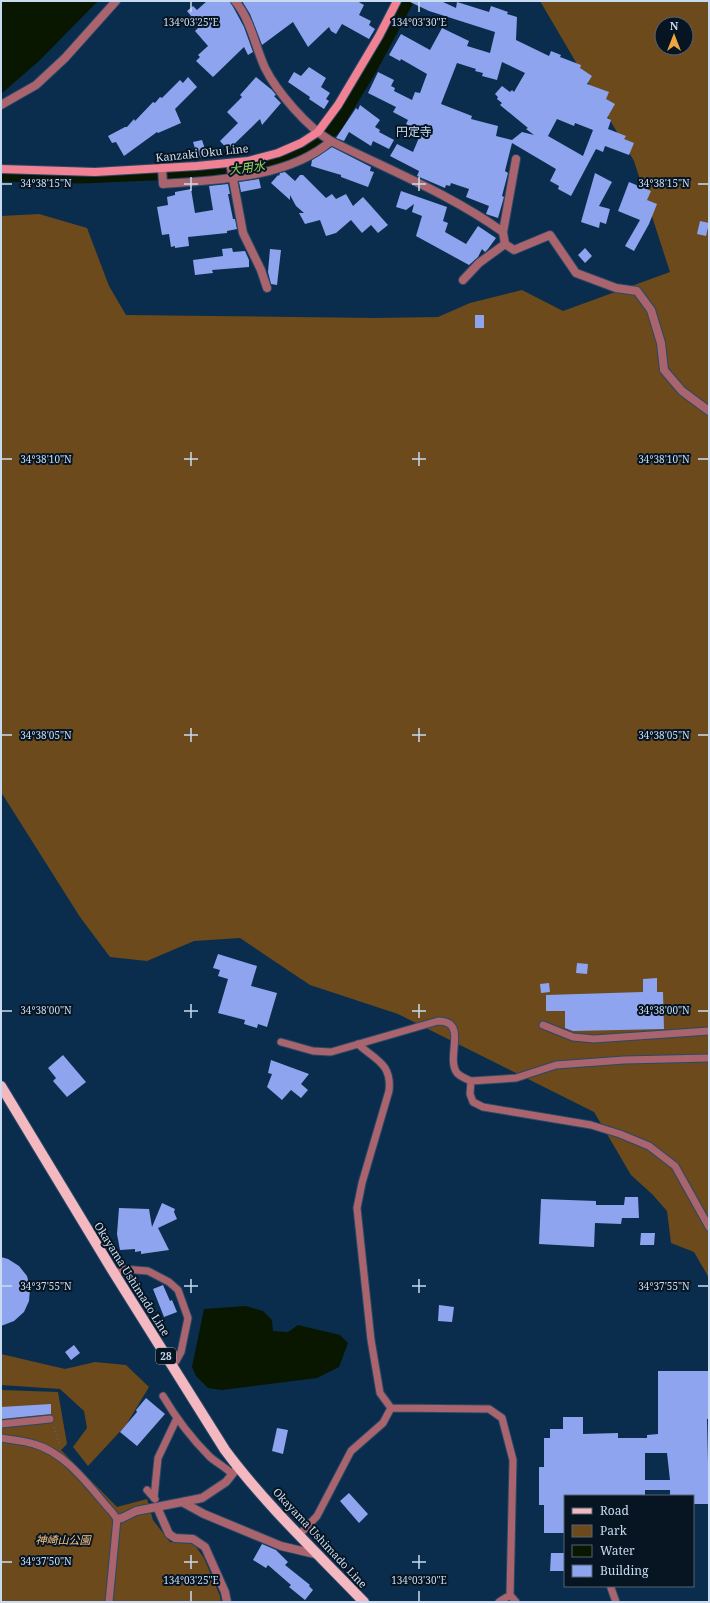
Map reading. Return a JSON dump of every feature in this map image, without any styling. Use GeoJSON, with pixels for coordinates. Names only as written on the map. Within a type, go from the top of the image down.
{"type":"FeatureCollection","features":[{"type":"Feature","properties":{"kind":"main road","name":"Kanzaki Oku Line"},"geometry":{"type":"LineString","coordinates":[[1,169],[162,173],[231,171],[248,160],[278,153],[301,143],[324,136],[338,105],[379,36],[397,1]]}},
{"type":"Feature","properties":{"kind":"main road","name":"Okayama Ushimado Line"},"geometry":{"type":"LineString","coordinates":[[1,1086],[114,1272],[225,1450],[235,1470],[364,1602]]}},
{"type":"Feature","properties":{"kind":"street"},"geometry":{"type":"LineString","coordinates":[[1,105],[36,85],[65,58],[116,1]]}},
{"type":"Feature","properties":{"kind":"street"},"geometry":{"type":"LineString","coordinates":[[235,1],[254,35],[266,68],[284,98],[324,136],[448,198],[503,232]]}},
{"type":"Feature","properties":{"kind":"street"},"geometry":{"type":"LineString","coordinates":[[162,173],[163,184],[231,171],[293,164],[318,152],[324,136]]}},
{"type":"Feature","properties":{"kind":"street"},"geometry":{"type":"LineString","coordinates":[[516,159],[503,232],[505,244],[514,250],[550,235],[576,273],[616,288],[637,290],[652,310],[661,342],[664,370],[682,391],[709,411]]}},
{"type":"Feature","properties":{"kind":"street"},"geometry":{"type":"LineString","coordinates":[[231,171],[243,233],[261,270],[267,288]]}},
{"type":"Feature","properties":{"kind":"street"},"geometry":{"type":"LineString","coordinates":[[464,280],[479,263],[505,244]]}},
{"type":"Feature","properties":{"kind":"street"},"geometry":{"type":"LineString","coordinates":[[117,1519],[136,1511],[202,1498],[226,1482],[235,1470]]}},
{"type":"Feature","properties":{"kind":"street"},"geometry":{"type":"LineString","coordinates":[[182,1502],[204,1514],[281,1546],[319,1555]]}},
{"type":"Feature","properties":{"kind":"street"},"geometry":{"type":"LineString","coordinates":[[157,1507],[169,1534],[175,1538],[193,1539],[205,1547],[225,1592],[227,1602]]}},
{"type":"Feature","properties":{"kind":"lane"},"geometry":{"type":"LineString","coordinates":[[281,1042],[313,1051],[331,1052],[438,1021],[446,1021],[452,1025],[455,1032],[454,1060],[457,1072],[464,1078],[471,1081],[516,1078],[556,1065],[624,1060],[709,1058]]}},
{"type":"Feature","properties":{"kind":"lane"},"geometry":{"type":"LineString","coordinates":[[543,1025],[573,1037],[594,1039],[709,1031]]}},
{"type":"Feature","properties":{"kind":"lane"},"geometry":{"type":"LineString","coordinates":[[358,1044],[381,1061],[388,1072],[390,1080],[389,1091],[362,1183],[357,1208],[372,1340],[380,1393],[391,1408]]}},
{"type":"Feature","properties":{"kind":"lane"},"geometry":{"type":"LineString","coordinates":[[471,1081],[470,1094],[473,1102],[483,1107],[591,1125],[620,1134],[649,1146],[675,1166],[709,1227]]}},
{"type":"Feature","properties":{"kind":"lane"},"geometry":{"type":"LineString","coordinates":[[114,1272],[124,1269],[148,1271],[169,1282],[178,1290],[188,1318],[180,1352],[176,1361],[172,1365]]}},
{"type":"Feature","properties":{"kind":"lane"},"geometry":{"type":"LineString","coordinates":[[163,1396],[177,1418],[211,1458],[224,1466],[235,1470]]}},
{"type":"Feature","properties":{"kind":"lane"},"geometry":{"type":"LineString","coordinates":[[299,1535],[317,1516],[352,1451],[383,1423],[391,1408]]}},
{"type":"Feature","properties":{"kind":"lane"},"geometry":{"type":"LineString","coordinates":[[391,1408],[489,1409],[502,1418],[513,1460],[510,1595],[516,1602]]}},
{"type":"Feature","properties":{"kind":"lane"},"geometry":{"type":"LineString","coordinates":[[154,1498],[158,1458],[177,1418]]}},
{"type":"Feature","properties":{"kind":"lane"},"geometry":{"type":"LineString","coordinates":[[1,1424],[50,1419]]}},
{"type":"Feature","properties":{"kind":"lane"},"geometry":{"type":"LineString","coordinates":[[1,1438],[36,1444],[58,1456],[72,1466],[117,1519],[109,1602]]}},
{"type":"Feature","properties":{"kind":"lane"},"geometry":{"type":"LineString","coordinates":[[147,1490],[154,1498],[157,1507]]}},
{"type":"Feature","properties":{"kind":"lane"},"geometry":{"type":"LineString","coordinates":[[611,1588],[616,1602]]}},
{"type":"Feature","properties":{"kind":"lane"},"geometry":{"type":"LineString","coordinates":[[500,1602],[510,1595]]}},
{"type":"Feature","properties":{"kind":"path"},"geometry":{"type":"LineString","coordinates":[[54,1428],[61,1444]]}},
{"type":"Feature","properties":{"kind":"green space"},"geometry":{"type":"Polygon","coordinates":[[[540,1],[709,1],[709,1278],[694,1252],[671,1243],[667,1211],[652,1194],[631,1175],[594,1112],[398,1014],[310,985],[240,938],[194,941],[147,961],[110,957],[80,917],[1,792],[1,216],[39,214],[87,228],[109,286],[126,315],[374,318],[438,317],[470,303],[522,290],[563,311],[670,272],[634,161],[540,1]]]}},
{"type":"Feature","properties":{"kind":"green space"},"geometry":{"type":"Polygon","coordinates":[[[1,1354],[65,1369],[95,1362],[126,1365],[149,1387],[126,1425],[88,1466],[73,1447],[87,1428],[84,1411],[60,1389],[1,1385],[1,1354]]]}},
{"type":"Feature","properties":{"kind":"green space","name":"神崎山公園"},"geometry":{"type":"Polygon","coordinates":[[[1,1390],[58,1392],[67,1444],[61,1450],[117,1507],[147,1499],[153,1520],[170,1542],[194,1544],[204,1558],[220,1596],[221,1602],[1,1602],[1,1390]]]}},
{"type":"Feature","properties":{"kind":"water"},"geometry":{"type":"Polygon","coordinates":[[[1,1],[98,1],[39,61],[1,94],[1,1]]]}},
{"type":"Feature","properties":{"kind":"water"},"geometry":{"type":"Polygon","coordinates":[[[246,1306],[263,1311],[272,1320],[273,1331],[288,1332],[298,1325],[340,1335],[348,1343],[339,1367],[317,1378],[222,1390],[208,1388],[196,1376],[192,1367],[204,1309],[246,1306]]]}},
{"type":"Feature","properties":{"kind":"building"},"geometry":{"type":"Polygon","coordinates":[[[207,1],[230,1],[244,27],[253,52],[248,55],[244,47],[213,77],[196,61],[200,57],[198,55],[208,46],[195,31],[198,28],[189,18],[191,16],[187,11],[193,6],[197,10],[207,1]]]}},
{"type":"Feature","properties":{"kind":"building"},"geometry":{"type":"Polygon","coordinates":[[[242,1],[357,1],[364,5],[359,15],[371,21],[369,25],[375,29],[369,39],[342,24],[336,34],[331,31],[329,27],[308,47],[293,22],[262,45],[250,14],[242,1]]]}},
{"type":"Feature","properties":{"kind":"building"},"geometry":{"type":"Polygon","coordinates":[[[408,1],[441,1],[456,8],[457,2],[489,12],[491,6],[517,17],[516,40],[549,56],[551,51],[561,55],[560,57],[581,65],[580,68],[592,76],[587,84],[609,92],[606,99],[615,104],[607,118],[611,120],[608,129],[626,136],[624,139],[634,143],[629,155],[605,146],[603,152],[596,149],[571,196],[558,189],[559,186],[550,181],[556,169],[512,143],[505,171],[508,173],[502,196],[504,197],[498,218],[486,214],[489,206],[466,197],[469,189],[451,183],[450,186],[446,185],[445,188],[417,176],[419,171],[390,156],[397,144],[413,152],[421,133],[406,124],[408,120],[393,112],[396,107],[368,93],[378,72],[394,80],[391,86],[395,88],[394,91],[412,100],[415,92],[420,93],[427,74],[401,59],[400,61],[389,55],[401,34],[430,50],[442,28],[469,41],[467,46],[490,53],[495,32],[429,11],[408,1]],[[502,62],[497,80],[482,76],[483,73],[475,71],[476,69],[457,63],[441,104],[472,116],[471,119],[498,126],[496,136],[512,140],[522,132],[534,135],[526,129],[528,128],[500,105],[502,103],[497,99],[498,97],[495,94],[502,86],[510,92],[512,90],[514,92],[525,73],[502,62]],[[557,119],[548,136],[583,156],[593,130],[575,123],[574,126],[557,119]]]}},
{"type":"Feature","properties":{"kind":"building"},"geometry":{"type":"Polygon","coordinates":[[[309,67],[326,78],[321,87],[330,93],[326,99],[329,101],[324,109],[309,99],[310,97],[288,82],[294,72],[301,76],[309,67]]]}},
{"type":"Feature","properties":{"kind":"building"},"geometry":{"type":"Polygon","coordinates":[[[188,77],[197,87],[175,109],[181,123],[158,133],[157,132],[124,156],[116,142],[112,143],[108,136],[127,127],[134,119],[135,121],[153,102],[155,103],[160,97],[162,98],[180,80],[183,83],[188,77]]]}},
{"type":"Feature","properties":{"kind":"building"},"geometry":{"type":"Polygon","coordinates":[[[256,77],[272,90],[276,95],[274,96],[281,103],[262,125],[260,119],[228,150],[220,141],[238,123],[227,112],[242,97],[240,95],[256,77]]]}},
{"type":"Feature","properties":{"kind":"building"},"geometry":{"type":"Polygon","coordinates":[[[360,105],[380,120],[375,127],[380,130],[379,132],[394,140],[389,149],[373,141],[371,146],[349,132],[344,141],[336,138],[356,108],[358,110],[360,105]]]}},
{"type":"Feature","properties":{"kind":"building"},"geometry":{"type":"Polygon","coordinates":[[[202,140],[207,155],[198,158],[193,142],[202,140]]]}},
{"type":"Feature","properties":{"kind":"building"},"geometry":{"type":"Polygon","coordinates":[[[332,147],[371,167],[370,171],[374,172],[368,187],[341,177],[341,175],[311,166],[312,160],[332,147]]]}},
{"type":"Feature","properties":{"kind":"building"},"geometry":{"type":"Polygon","coordinates":[[[285,172],[295,181],[300,175],[303,175],[326,198],[332,194],[336,199],[346,194],[353,206],[363,197],[388,225],[378,233],[371,225],[362,233],[351,220],[336,233],[326,236],[320,220],[305,224],[299,213],[304,213],[296,206],[290,195],[290,200],[271,183],[278,175],[279,176],[280,173],[285,172]]]}},
{"type":"Feature","properties":{"kind":"building"},"geometry":{"type":"Polygon","coordinates":[[[595,173],[612,182],[599,206],[610,209],[606,224],[600,222],[599,228],[581,222],[595,173]]]}},
{"type":"Feature","properties":{"kind":"building"},"geometry":{"type":"Polygon","coordinates":[[[259,179],[261,188],[241,192],[239,182],[259,179]]]}},
{"type":"Feature","properties":{"kind":"building"},"geometry":{"type":"Polygon","coordinates":[[[629,182],[651,191],[647,200],[657,204],[649,224],[634,251],[625,246],[640,220],[618,211],[629,182]]]}},
{"type":"Feature","properties":{"kind":"building"},"geometry":{"type":"Polygon","coordinates":[[[228,184],[230,194],[228,194],[233,219],[235,219],[237,229],[227,231],[227,233],[188,237],[189,246],[175,248],[175,246],[171,247],[169,234],[162,235],[157,207],[168,205],[167,197],[175,195],[175,192],[191,189],[195,213],[213,210],[209,186],[228,184]]]}},
{"type":"Feature","properties":{"kind":"building"},"geometry":{"type":"Polygon","coordinates":[[[401,191],[447,207],[443,221],[448,223],[445,232],[466,244],[478,226],[496,238],[485,252],[482,249],[478,257],[469,265],[416,236],[422,216],[412,212],[414,204],[406,210],[396,207],[401,191]]]}},
{"type":"Feature","properties":{"kind":"building"},"geometry":{"type":"Polygon","coordinates":[[[700,221],[709,223],[706,236],[697,234],[700,221]]]}},
{"type":"Feature","properties":{"kind":"building"},"geometry":{"type":"Polygon","coordinates":[[[232,248],[233,252],[245,251],[249,260],[249,267],[212,270],[213,273],[195,275],[193,260],[223,256],[222,249],[232,248]]]}},
{"type":"Feature","properties":{"kind":"building"},"geometry":{"type":"Polygon","coordinates":[[[585,248],[592,256],[585,263],[578,255],[585,248]]]}},
{"type":"Feature","properties":{"kind":"building"},"geometry":{"type":"Polygon","coordinates":[[[270,249],[281,250],[277,285],[271,284],[268,272],[270,249]]]}},
{"type":"Feature","properties":{"kind":"building"},"geometry":{"type":"Polygon","coordinates":[[[475,315],[484,315],[484,328],[475,328],[475,315]]]}},
{"type":"Feature","properties":{"kind":"building"},"geometry":{"type":"Polygon","coordinates":[[[218,954],[257,966],[251,986],[277,993],[267,1027],[258,1024],[257,1028],[244,1024],[245,1020],[218,1013],[228,979],[218,976],[220,970],[213,968],[218,954]]]}},
{"type":"Feature","properties":{"kind":"building"},"geometry":{"type":"Polygon","coordinates":[[[577,963],[588,964],[587,974],[576,973],[577,963]]]}},
{"type":"Feature","properties":{"kind":"building"},"geometry":{"type":"Polygon","coordinates":[[[657,978],[657,992],[663,992],[664,1029],[573,1031],[565,1028],[565,1011],[546,1011],[546,995],[643,992],[643,979],[657,978]]]}},
{"type":"Feature","properties":{"kind":"building"},"geometry":{"type":"Polygon","coordinates":[[[549,983],[550,992],[541,993],[540,984],[549,983]]]}},
{"type":"Feature","properties":{"kind":"building"},"geometry":{"type":"Polygon","coordinates":[[[63,1055],[86,1082],[67,1097],[53,1081],[56,1078],[48,1068],[63,1055]]]}},
{"type":"Feature","properties":{"kind":"building"},"geometry":{"type":"Polygon","coordinates":[[[271,1060],[309,1074],[301,1084],[308,1090],[301,1098],[291,1090],[282,1100],[267,1087],[272,1074],[268,1073],[271,1060]]]}},
{"type":"Feature","properties":{"kind":"building"},"geometry":{"type":"Polygon","coordinates":[[[625,1197],[638,1197],[639,1218],[622,1218],[621,1224],[595,1223],[594,1247],[539,1244],[541,1199],[596,1201],[596,1205],[624,1205],[625,1197]]]}},
{"type":"Feature","properties":{"kind":"building"},"geometry":{"type":"Polygon","coordinates":[[[162,1203],[175,1209],[174,1212],[177,1219],[158,1228],[169,1250],[141,1254],[141,1251],[135,1252],[135,1249],[120,1250],[117,1234],[119,1208],[149,1209],[152,1227],[162,1203]]]}},
{"type":"Feature","properties":{"kind":"building"},"geometry":{"type":"Polygon","coordinates":[[[641,1233],[655,1233],[654,1245],[640,1245],[641,1233]]]}},
{"type":"Feature","properties":{"kind":"building"},"geometry":{"type":"Polygon","coordinates":[[[1,1257],[8,1259],[19,1266],[27,1276],[30,1288],[29,1301],[24,1312],[14,1321],[1,1326],[1,1257]]]}},
{"type":"Feature","properties":{"kind":"building"},"geometry":{"type":"Polygon","coordinates":[[[163,1285],[177,1312],[164,1317],[153,1289],[163,1285]]]}},
{"type":"Feature","properties":{"kind":"building"},"geometry":{"type":"Polygon","coordinates":[[[439,1305],[454,1307],[452,1322],[438,1321],[439,1305]]]}},
{"type":"Feature","properties":{"kind":"building"},"geometry":{"type":"Polygon","coordinates":[[[74,1345],[80,1353],[71,1360],[65,1352],[74,1345]]]}},
{"type":"Feature","properties":{"kind":"building"},"geometry":{"type":"Polygon","coordinates":[[[658,1371],[709,1371],[709,1419],[707,1419],[709,1504],[694,1504],[694,1495],[670,1495],[670,1490],[645,1490],[645,1495],[564,1495],[564,1533],[544,1533],[544,1505],[539,1505],[539,1467],[544,1467],[544,1438],[550,1438],[550,1429],[563,1429],[563,1417],[583,1417],[583,1434],[618,1433],[618,1438],[647,1438],[647,1435],[658,1434],[658,1371]],[[645,1453],[645,1480],[670,1480],[667,1453],[645,1453]]]}},
{"type":"Feature","properties":{"kind":"building"},"geometry":{"type":"Polygon","coordinates":[[[146,1398],[165,1414],[137,1446],[120,1432],[137,1412],[136,1410],[146,1398]]]}},
{"type":"Feature","properties":{"kind":"building"},"geometry":{"type":"Polygon","coordinates":[[[51,1404],[51,1414],[1,1419],[1,1407],[51,1404]]]}},
{"type":"Feature","properties":{"kind":"building"},"geometry":{"type":"Polygon","coordinates":[[[277,1428],[288,1430],[283,1454],[272,1451],[277,1428]]]}},
{"type":"Feature","properties":{"kind":"building"},"geometry":{"type":"Polygon","coordinates":[[[349,1493],[368,1514],[359,1523],[340,1501],[349,1493]]]}},
{"type":"Feature","properties":{"kind":"building"},"geometry":{"type":"Polygon","coordinates":[[[262,1544],[276,1550],[288,1562],[285,1565],[310,1585],[309,1586],[313,1590],[305,1600],[289,1587],[291,1585],[268,1565],[266,1568],[253,1560],[262,1544]]]}},
{"type":"Feature","properties":{"kind":"building"},"geometry":{"type":"Polygon","coordinates":[[[551,1553],[564,1553],[564,1571],[550,1571],[551,1553]]]}},
{"type":"Feature","properties":{"kind":"waterway","name":"大用水"},"geometry":{"type":"LineString","coordinates":[[1,175],[81,177],[247,170],[290,161],[318,145],[336,126],[371,68],[407,1]]}},
{"type":"Feature","properties":{"kind":"district","name":"円定寺"},"geometry":{"type":"Point","coordinates":[414,132]}}]}
